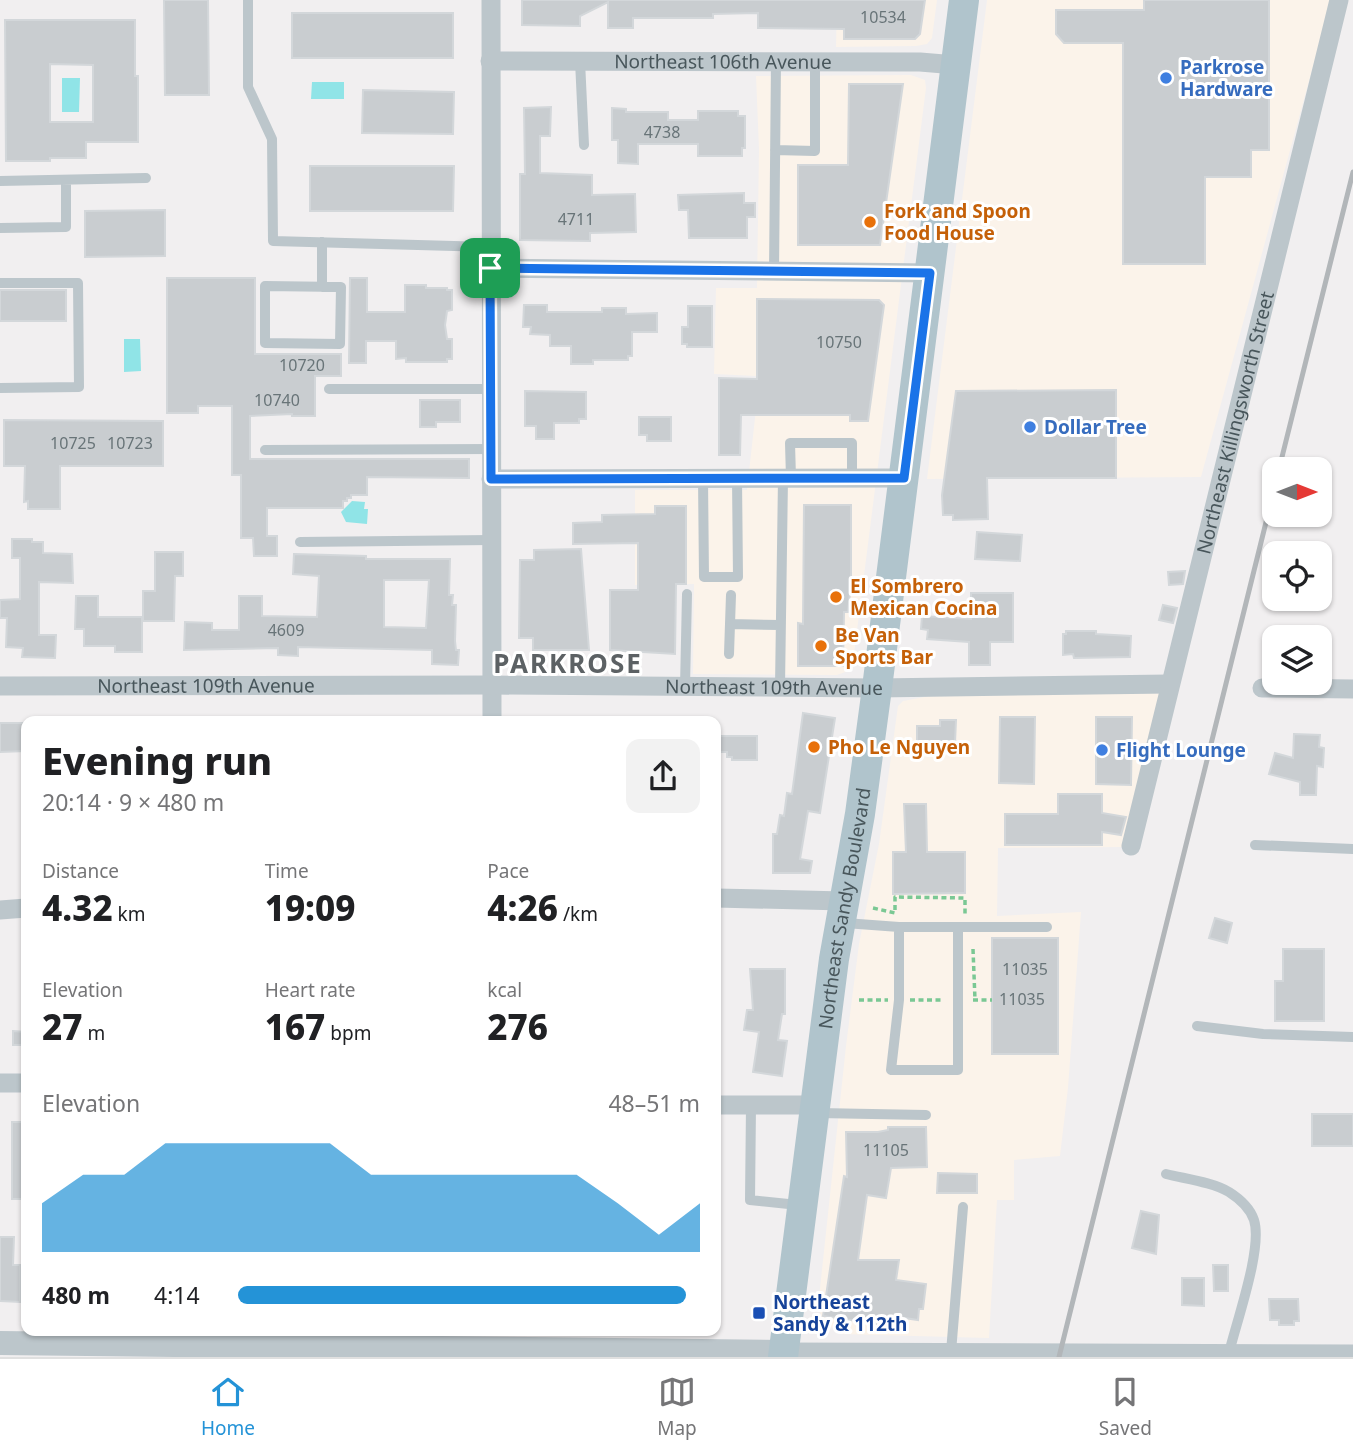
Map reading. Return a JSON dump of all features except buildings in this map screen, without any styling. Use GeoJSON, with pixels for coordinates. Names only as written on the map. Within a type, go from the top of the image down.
{"type":"FeatureCollection","features":[{"type":"Feature","properties":{"kind":"main road","name":"Northeast Sandy Boulevard"},"geometry":{"type":"LineString","coordinates":[[783,1354],[813,1109],[860,814],[877,688],[964,0]]}},
{"type":"Feature","properties":{"kind":"street"},"geometry":{"type":"LineString","coordinates":[[491,0],[492,716]]}},
{"type":"Feature","properties":{"kind":"street","name":"Northeast Killingsworth Street"},"geometry":{"type":"LineString","coordinates":[[1131,846],[1339,0]]}},
{"type":"Feature","properties":{"kind":"street","name":"Northeast 106th Avenue"},"geometry":{"type":"LineString","coordinates":[[490,61],[815,61],[956,65]]}},
{"type":"Feature","properties":{"kind":"street"},"geometry":{"type":"LineString","coordinates":[[490,268],[930,273]]}},
{"type":"Feature","properties":{"kind":"street"},"geometry":{"type":"LineString","coordinates":[[491,479],[904,478]]}},
{"type":"Feature","properties":{"kind":"street","name":"Northeast 109th Avenue"},"geometry":{"type":"LineString","coordinates":[[0,686],[492,685],[877,688],[1169,684]]}},
{"type":"Feature","properties":{"kind":"street"},"geometry":{"type":"LineString","coordinates":[[1332,689],[1353,689]]}},
{"type":"Feature","properties":{"kind":"street"},"geometry":{"type":"LineString","coordinates":[[721,899],[843,911]]}},
{"type":"Feature","properties":{"kind":"street"},"geometry":{"type":"LineString","coordinates":[[0,910],[21,908]]}},
{"type":"Feature","properties":{"kind":"street"},"geometry":{"type":"LineString","coordinates":[[0,1083],[21,1083]]}},
{"type":"Feature","properties":{"kind":"street"},"geometry":{"type":"LineString","coordinates":[[721,1105],[813,1109]]}},
{"type":"Feature","properties":{"kind":"street"},"geometry":{"type":"LineString","coordinates":[[0,1343],[139,1351],[491,1345],[783,1354],[1353,1354]]}},
{"type":"Feature","properties":{"kind":"lane"},"geometry":{"type":"LineString","coordinates":[[248,0],[248,87],[272,139],[273,241],[490,247]]}},
{"type":"Feature","properties":{"kind":"lane"},"geometry":{"type":"LineString","coordinates":[[580,61],[584,145]]}},
{"type":"Feature","properties":{"kind":"lane"},"geometry":{"type":"LineString","coordinates":[[774,271],[776,61]]}},
{"type":"Feature","properties":{"kind":"lane"},"geometry":{"type":"LineString","coordinates":[[775,150],[816,151],[815,61]]}},
{"type":"Feature","properties":{"kind":"lane"},"geometry":{"type":"LineString","coordinates":[[0,181],[146,178]]}},
{"type":"Feature","properties":{"kind":"lane"},"geometry":{"type":"LineString","coordinates":[[0,228],[66,227],[66,180]]}},
{"type":"Feature","properties":{"kind":"lane"},"geometry":{"type":"LineString","coordinates":[[322,287],[323,242]]}},
{"type":"Feature","properties":{"kind":"lane"},"geometry":{"type":"LineString","coordinates":[[0,284],[78,283],[79,374],[79,387],[0,388]]}},
{"type":"Feature","properties":{"kind":"lane"},"geometry":{"type":"LineString","coordinates":[[265,286],[322,287],[341,287],[340,344],[265,343],[265,286]]}},
{"type":"Feature","properties":{"kind":"lane"},"geometry":{"type":"LineString","coordinates":[[329,389],[490,389]]}},
{"type":"Feature","properties":{"kind":"lane"},"geometry":{"type":"LineString","coordinates":[[779,687],[790,443],[852,443],[852,478]]}},
{"type":"Feature","properties":{"kind":"lane"},"geometry":{"type":"LineString","coordinates":[[265,450],[491,449]]}},
{"type":"Feature","properties":{"kind":"lane"},"geometry":{"type":"LineString","coordinates":[[703,478],[704,577],[738,577],[737,478]]}},
{"type":"Feature","properties":{"kind":"lane"},"geometry":{"type":"LineString","coordinates":[[300,542],[491,540]]}},
{"type":"Feature","properties":{"kind":"lane"},"geometry":{"type":"LineString","coordinates":[[685,687],[687,594]]}},
{"type":"Feature","properties":{"kind":"lane"},"geometry":{"type":"LineString","coordinates":[[729,654],[731,595]]}},
{"type":"Feature","properties":{"kind":"lane"},"geometry":{"type":"LineString","coordinates":[[730,624],[780,625]]}},
{"type":"Feature","properties":{"kind":"lane"},"geometry":{"type":"LineString","coordinates":[[1255,845],[1353,849]]}},
{"type":"Feature","properties":{"kind":"lane"},"geometry":{"type":"LineString","coordinates":[[843,911],[899,927],[1047,927]]}},
{"type":"Feature","properties":{"kind":"lane"},"geometry":{"type":"LineString","coordinates":[[899,927],[899,1000],[891,1070],[958,1070],[958,927]]}},
{"type":"Feature","properties":{"kind":"lane"},"geometry":{"type":"LineString","coordinates":[[1197,1026],[1263,1034],[1353,1037]]}},
{"type":"Feature","properties":{"kind":"lane"},"geometry":{"type":"LineString","coordinates":[[751,1106],[750,1200],[801,1206]]}},
{"type":"Feature","properties":{"kind":"lane"},"geometry":{"type":"LineString","coordinates":[[813,1109],[926,1115]]}},
{"type":"Feature","properties":{"kind":"lane"},"geometry":{"type":"LineString","coordinates":[[1166,1174],[1226,1190],[1241,1202],[1254,1219],[1256,1234],[1239,1355]]}},
{"type":"Feature","properties":{"kind":"lane"},"geometry":{"type":"LineString","coordinates":[[951,1352],[963,1207]]}},
{"type":"Feature","properties":{"kind":"path"},"geometry":{"type":"LineString","coordinates":[[859,1000],[992,1000]]}},
{"type":"Feature","properties":{"kind":"shaded area"},"geometry":{"type":"Polygon","coordinates":[[[837,0],[937,0],[932,38],[927,44],[916,46],[836,47],[837,0]]]}},
{"type":"Feature","properties":{"kind":"shaded area"},"geometry":{"type":"Polygon","coordinates":[[[987,0],[1331,0],[1201,477],[927,479],[987,0]]]}},
{"type":"Feature","properties":{"kind":"shaded area"},"geometry":{"type":"Polygon","coordinates":[[[911,75],[925,80],[926,88],[853,662],[848,671],[837,675],[693,674],[694,584],[635,585],[635,490],[747,490],[757,376],[714,374],[716,288],[757,288],[759,149],[756,76],[911,75]]]}},
{"type":"Feature","properties":{"kind":"shaded area"},"geometry":{"type":"Polygon","coordinates":[[[1160,693],[1126,847],[998,848],[997,916],[1081,912],[1068,1088],[1060,1156],[1014,1160],[1014,1200],[997,1200],[989,1338],[839,1334],[823,1320],[818,1307],[859,944],[879,844],[898,706],[903,701],[930,696],[1160,693]]]}},
{"type":"Feature","properties":{"kind":"water"},"geometry":{"type":"Polygon","coordinates":[[[62,78],[80,78],[79,112],[62,112],[62,78]]]}},
{"type":"Feature","properties":{"kind":"water"},"geometry":{"type":"Polygon","coordinates":[[[312,82],[344,82],[344,99],[311,99],[312,82]]]}},
{"type":"Feature","properties":{"kind":"water"},"geometry":{"type":"Polygon","coordinates":[[[124,339],[140,339],[141,371],[124,372],[124,339]]]}},
{"type":"Feature","properties":{"kind":"water"},"geometry":{"type":"Polygon","coordinates":[[[352,501],[365,502],[364,509],[368,509],[367,524],[346,522],[341,512],[352,501]]]}},
{"type":"Feature","properties":{"kind":"railway"},"geometry":{"type":"LineString","coordinates":[[1282,457],[1353,172]]}},
{"type":"Feature","properties":{"kind":"railway"},"geometry":{"type":"LineString","coordinates":[[1059,1357],[1265,527]]}},
{"type":"Feature","properties":{"kind":"place","name":"Parkrose Hardware"},"geometry":{"type":"Point","coordinates":[1166,78]}},
{"type":"Feature","properties":{"kind":"place","name":"Fork and Spoon Food House"},"geometry":{"type":"Point","coordinates":[870,222]}},
{"type":"Feature","properties":{"kind":"place","name":"Dollar Tree"},"geometry":{"type":"Point","coordinates":[1030,427]}},
{"type":"Feature","properties":{"kind":"place","name":"El Sombrero Mexican Cocina"},"geometry":{"type":"Point","coordinates":[836,597]}},
{"type":"Feature","properties":{"kind":"place","name":"Be Van Sports Bar"},"geometry":{"type":"Point","coordinates":[821,646]}},
{"type":"Feature","properties":{"kind":"place","name":"Pho Le Nguyen"},"geometry":{"type":"Point","coordinates":[814,747]}},
{"type":"Feature","properties":{"kind":"place","name":"Flight Lounge"},"geometry":{"type":"Point","coordinates":[1102,750]}},
{"type":"Feature","properties":{"kind":"place","name":"Northeast Sandy & 112th"},"geometry":{"type":"Point","coordinates":[759,1313]}},
{"type":"Feature","properties":{"kind":"district","name":"PARKROSE"},"geometry":{"type":"Point","coordinates":[568,664]}},
{"type":"Feature","properties":{"kind":"route"},"geometry":{"type":"LineString","coordinates":[[490,268],[930,273],[904,478],[491,479],[490,268]]}}]}
